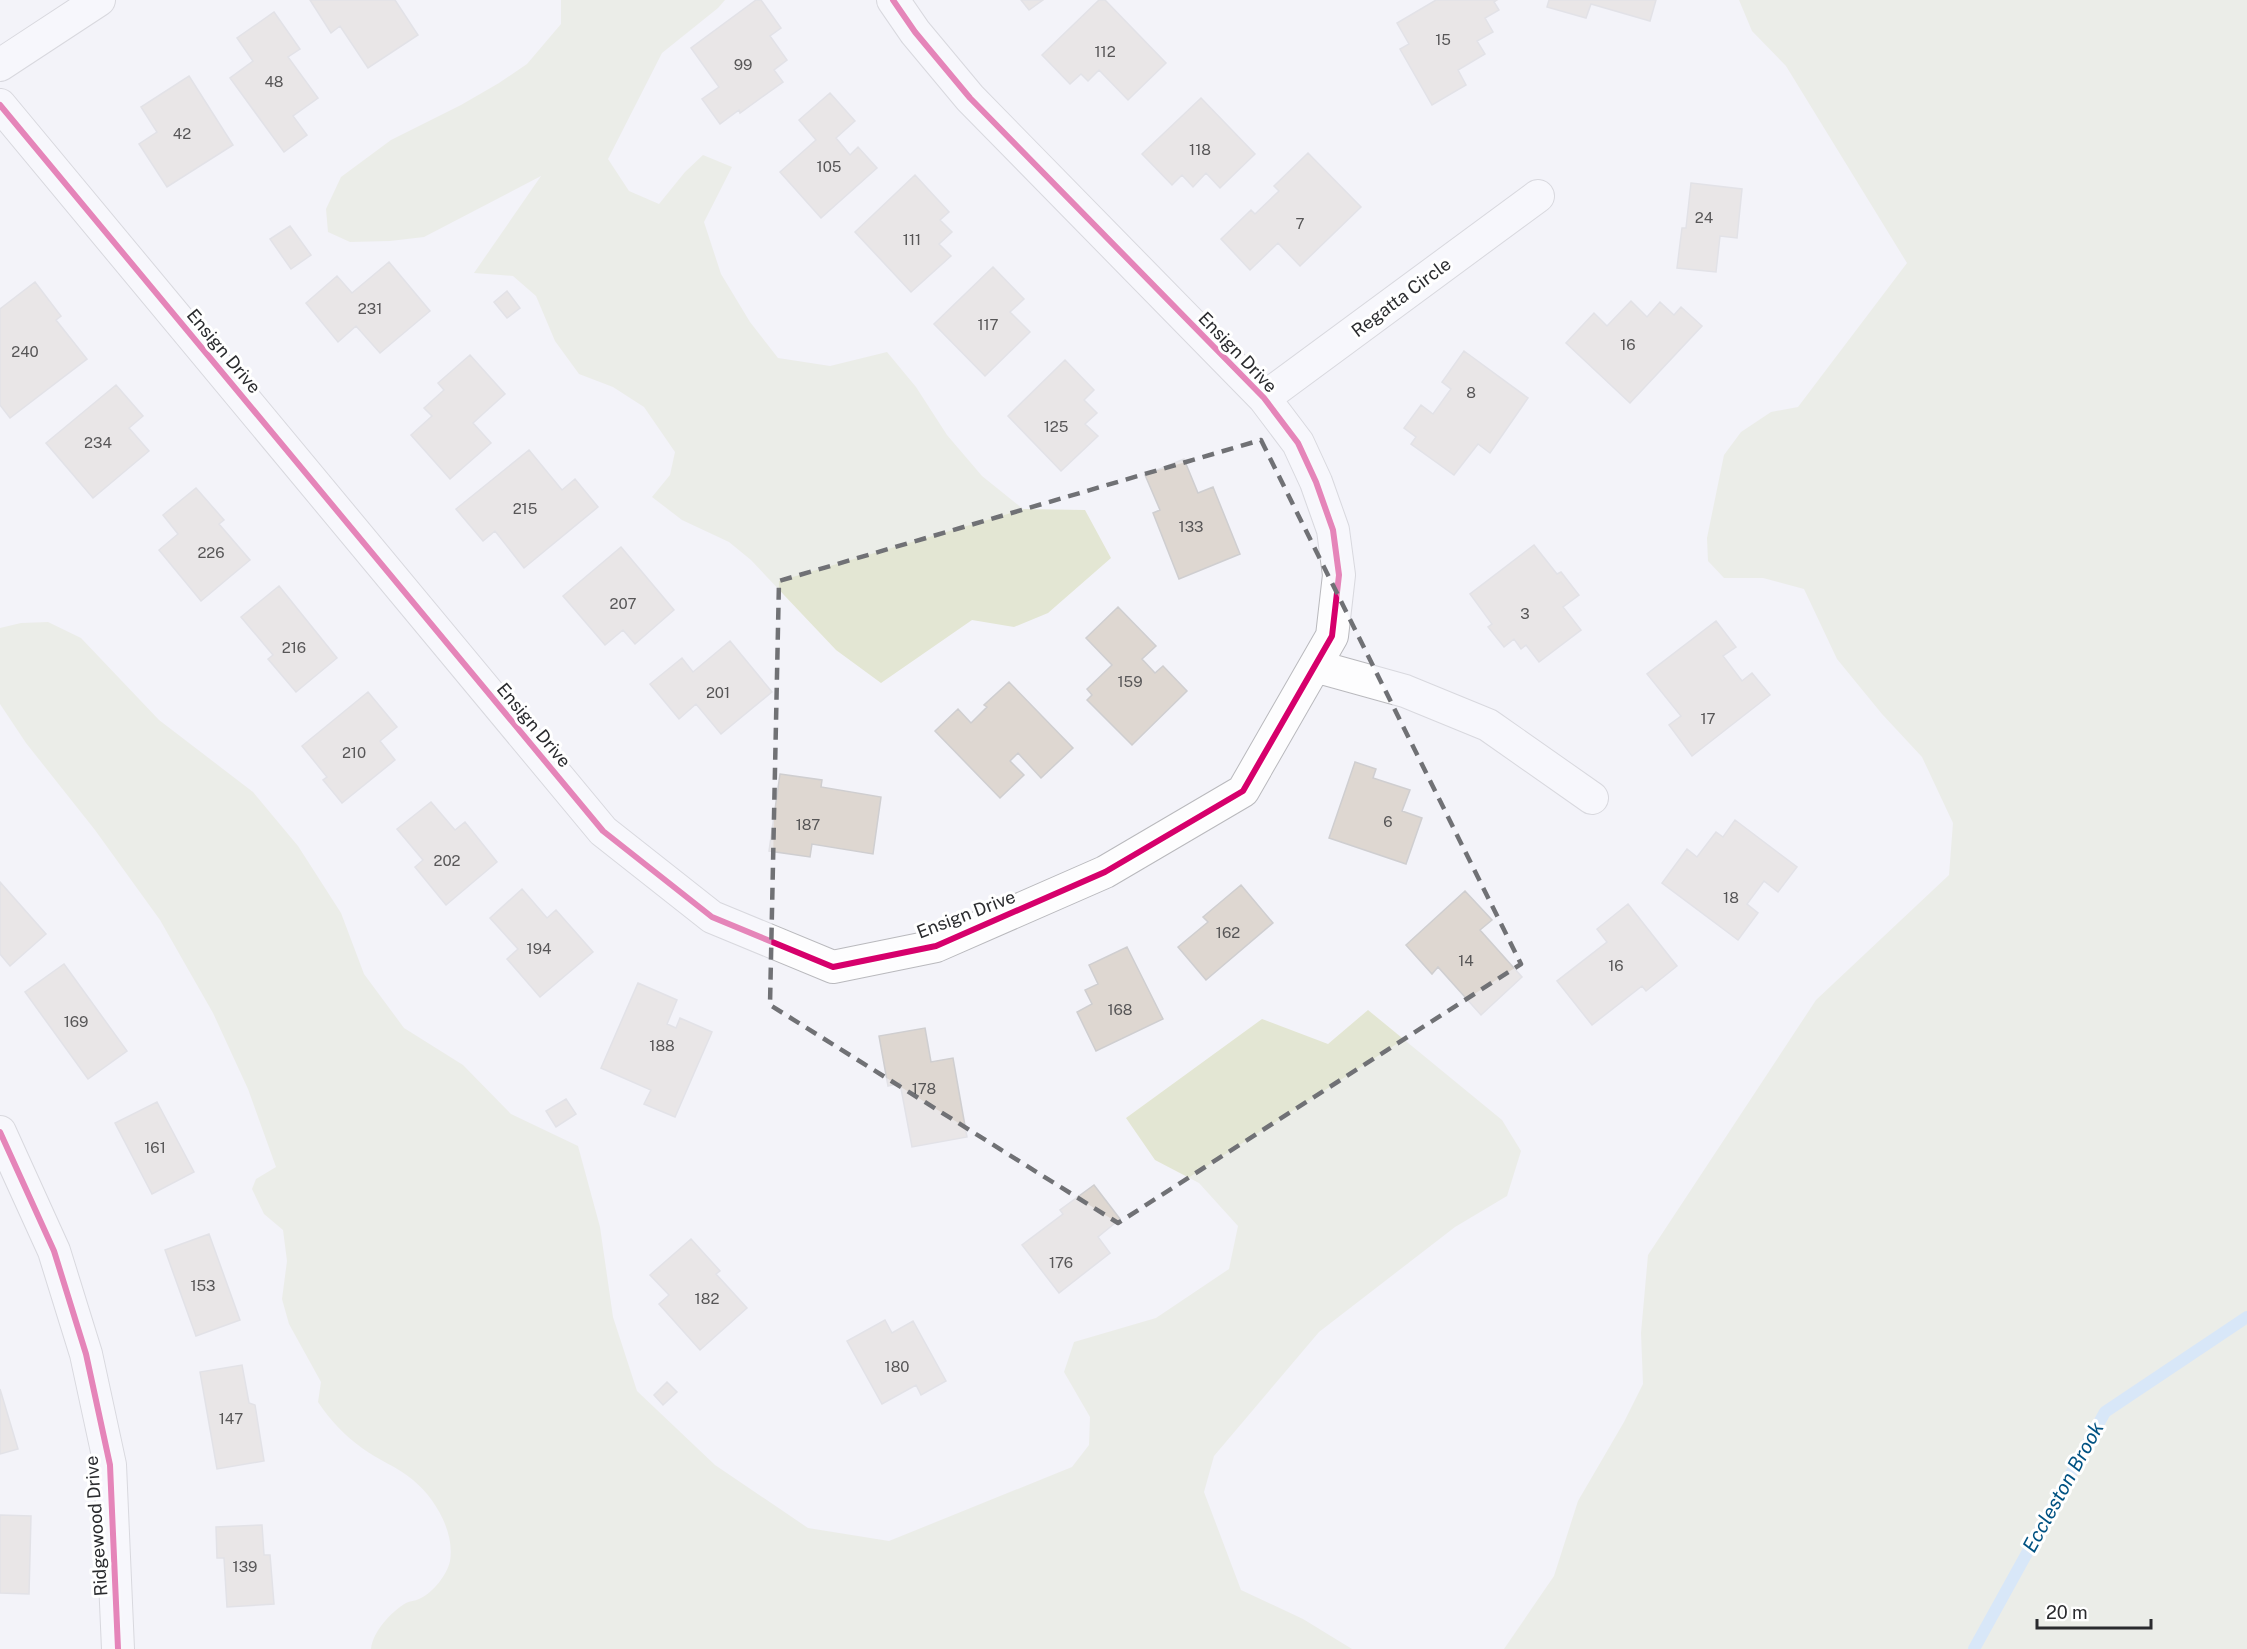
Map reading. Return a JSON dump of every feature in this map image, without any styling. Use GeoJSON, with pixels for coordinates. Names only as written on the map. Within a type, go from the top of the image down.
{"type":"FeatureCollection","features":[{"type":"Feature","properties":{"kind":"street"},"geometry":{"type":"LineString","coordinates":[[0,64],[99,0]]}},
{"type":"Feature","properties":{"kind":"street","name":"Ensign Drive"},"geometry":{"type":"LineString","coordinates":[[0,105],[603,831],[712,917],[833,967],[936,946],[1105,872],[1243,791],[1332,636],[1339,575],[1333,530],[1316,482],[1298,443],[1264,398],[970,98],[915,32],[892,0]]}},
{"type":"Feature","properties":{"kind":"street","name":"Regatta Circle"},"geometry":{"type":"LineString","coordinates":[[1264,398],[1538,196]]}},
{"type":"Feature","properties":{"kind":"street"},"geometry":{"type":"LineString","coordinates":[[1315,666],[1405,691],[1488,725],[1592,798]]}},
{"type":"Feature","properties":{"kind":"street","name":"Ridgewood Drive"},"geometry":{"type":"LineString","coordinates":[[0,1132],[54,1251],[86,1353],[110,1465],[118,1649]]}},
{"type":"Feature","properties":{"kind":"highlighted area"},"geometry":{"type":"Polygon","coordinates":[[[1261,440],[1521,964],[1118,1223],[770,1005],[779,581],[1261,440]]]}},
{"type":"Feature","properties":{"kind":"green space"},"geometry":{"type":"Polygon","coordinates":[[[561,0],[725,0],[662,53],[608,159],[629,191],[659,204],[685,172],[703,155],[732,167],[704,222],[721,274],[750,322],[778,358],[830,366],[887,352],[916,387],[947,435],[982,476],[1023,509],[1085,510],[1111,558],[1048,613],[1014,627],[972,620],[881,683],[836,650],[751,560],[729,542],[682,520],[652,497],[670,475],[675,452],[644,407],[613,387],[579,374],[555,341],[536,296],[513,276],[474,273],[541,176],[424,237],[350,242],[328,232],[326,209],[341,177],[391,140],[461,105],[527,64],[561,24],[561,0]]]}},
{"type":"Feature","properties":{"kind":"green space"},"geometry":{"type":"Polygon","coordinates":[[[1739,0],[2247,0],[2247,1649],[1504,1649],[1554,1576],[1578,1501],[1624,1422],[1643,1384],[1641,1333],[1648,1255],[1816,1000],[1949,875],[1953,823],[1922,757],[1882,714],[1837,659],[1804,589],[1763,578],[1724,578],[1708,561],[1707,538],[1724,455],[1741,432],[1771,412],[1798,407],[1907,263],[1786,66],[1752,31],[1739,0]]]}},
{"type":"Feature","properties":{"kind":"green space"},"geometry":{"type":"Polygon","coordinates":[[[48,622],[81,638],[159,720],[253,792],[298,846],[341,913],[364,974],[404,1028],[463,1065],[511,1114],[578,1146],[600,1227],[613,1317],[637,1391],[715,1465],[808,1528],[889,1541],[1072,1467],[1089,1445],[1090,1417],[1064,1372],[1074,1342],[1156,1318],[1229,1269],[1238,1226],[1199,1183],[1155,1160],[1126,1118],[1262,1019],[1328,1044],[1368,1010],[1502,1120],[1521,1151],[1507,1196],[1455,1227],[1319,1332],[1214,1456],[1204,1492],[1241,1590],[1303,1619],[1352,1649],[371,1649],[375,1635],[394,1611],[406,1603],[419,1599],[443,1578],[450,1561],[451,1550],[446,1527],[436,1506],[421,1487],[407,1475],[355,1443],[338,1427],[318,1402],[321,1382],[289,1324],[282,1299],[287,1261],[283,1230],[264,1214],[252,1189],[256,1179],[276,1167],[248,1089],[213,1013],[160,920],[95,830],[26,743],[0,704],[0,628],[21,623],[48,622]]]}},
{"type":"Feature","properties":{"kind":"building"},"geometry":{"type":"Polygon","coordinates":[[[310,0],[395,0],[418,35],[368,68],[340,26],[331,33],[310,0]]]}},
{"type":"Feature","properties":{"kind":"building"},"geometry":{"type":"Polygon","coordinates":[[[756,0],[761,0],[781,28],[770,36],[787,60],[774,70],[783,82],[740,113],[739,110],[720,124],[702,99],[719,87],[691,48],[756,0]]]}},
{"type":"Feature","properties":{"kind":"building"},"geometry":{"type":"Polygon","coordinates":[[[1021,0],[1043,0],[1029,10],[1021,0]]]}},
{"type":"Feature","properties":{"kind":"building"},"geometry":{"type":"Polygon","coordinates":[[[1099,0],[1105,0],[1166,63],[1128,100],[1099,70],[1088,81],[1081,74],[1070,84],[1042,55],[1099,0]]]}},
{"type":"Feature","properties":{"kind":"building"},"geometry":{"type":"Polygon","coordinates":[[[1436,0],[1497,0],[1494,2],[1499,10],[1485,18],[1493,32],[1477,41],[1485,54],[1458,70],[1466,85],[1432,105],[1400,49],[1409,44],[1397,23],[1436,0]]]}},
{"type":"Feature","properties":{"kind":"building"},"geometry":{"type":"Polygon","coordinates":[[[1549,0],[1656,0],[1650,21],[1591,4],[1586,18],[1547,7],[1549,0]]]}},
{"type":"Feature","properties":{"kind":"building"},"geometry":{"type":"Polygon","coordinates":[[[274,12],[300,49],[288,57],[318,98],[293,116],[307,135],[284,152],[230,78],[253,61],[237,38],[274,12]]]}},
{"type":"Feature","properties":{"kind":"building"},"geometry":{"type":"Polygon","coordinates":[[[189,76],[233,145],[167,187],[139,144],[157,132],[141,107],[189,76]]]}},
{"type":"Feature","properties":{"kind":"building"},"geometry":{"type":"Polygon","coordinates":[[[830,93],[855,121],[836,138],[850,155],[858,147],[877,168],[821,218],[780,172],[816,140],[799,120],[830,93]]]}},
{"type":"Feature","properties":{"kind":"building"},"geometry":{"type":"Polygon","coordinates":[[[1201,98],[1255,154],[1220,188],[1206,173],[1193,187],[1182,175],[1172,185],[1142,154],[1201,98]]]}},
{"type":"Feature","properties":{"kind":"building"},"geometry":{"type":"Polygon","coordinates":[[[1308,153],[1361,207],[1300,266],[1278,243],[1250,270],[1221,239],[1251,210],[1255,214],[1279,191],[1274,186],[1308,153]]]}},
{"type":"Feature","properties":{"kind":"building"},"geometry":{"type":"Polygon","coordinates":[[[915,175],[949,212],[940,220],[952,232],[939,244],[951,256],[911,292],[855,232],[915,175]]]}},
{"type":"Feature","properties":{"kind":"building"},"geometry":{"type":"Polygon","coordinates":[[[1691,183],[1742,189],[1737,238],[1720,236],[1716,272],[1677,268],[1682,228],[1686,228],[1691,183]]]}},
{"type":"Feature","properties":{"kind":"building"},"geometry":{"type":"Polygon","coordinates":[[[290,226],[311,255],[291,269],[270,239],[290,226]]]}},
{"type":"Feature","properties":{"kind":"building"},"geometry":{"type":"Polygon","coordinates":[[[389,262],[430,311],[380,353],[356,326],[338,342],[306,303],[337,276],[352,293],[389,262]]]}},
{"type":"Feature","properties":{"kind":"building"},"geometry":{"type":"Polygon","coordinates":[[[993,267],[1024,299],[1010,312],[1030,332],[985,376],[934,324],[993,267]]]}},
{"type":"Feature","properties":{"kind":"building"},"geometry":{"type":"Polygon","coordinates":[[[35,282],[61,316],[56,320],[87,359],[10,418],[0,405],[0,309],[35,282]]]}},
{"type":"Feature","properties":{"kind":"building"},"geometry":{"type":"Polygon","coordinates":[[[507,291],[520,308],[507,318],[494,302],[507,291]]]}},
{"type":"Feature","properties":{"kind":"building"},"geometry":{"type":"Polygon","coordinates":[[[1631,301],[1647,317],[1660,302],[1674,315],[1681,307],[1702,326],[1630,403],[1566,343],[1594,313],[1607,326],[1631,301]]]}},
{"type":"Feature","properties":{"kind":"building"},"geometry":{"type":"Polygon","coordinates":[[[1464,351],[1528,398],[1490,453],[1478,444],[1454,475],[1411,444],[1416,437],[1404,428],[1421,405],[1433,414],[1451,389],[1442,382],[1464,351]]]}},
{"type":"Feature","properties":{"kind":"building"},"geometry":{"type":"Polygon","coordinates":[[[470,355],[505,394],[473,423],[491,443],[450,479],[411,435],[432,416],[424,408],[444,390],[438,383],[470,355]]]}},
{"type":"Feature","properties":{"kind":"building"},"geometry":{"type":"Polygon","coordinates":[[[1065,360],[1094,390],[1084,400],[1097,413],[1085,424],[1098,436],[1061,471],[1008,416],[1065,360]]]}},
{"type":"Feature","properties":{"kind":"building"},"geometry":{"type":"Polygon","coordinates":[[[116,385],[143,416],[129,428],[149,451],[93,498],[46,443],[116,385]]]}},
{"type":"Feature","properties":{"kind":"building"},"geometry":{"type":"Polygon","coordinates":[[[529,450],[562,490],[575,479],[598,507],[524,568],[495,531],[483,541],[456,509],[529,450]]]}},
{"type":"Feature","properties":{"kind":"building"},"geometry":{"type":"Polygon","coordinates":[[[1184,459],[1198,493],[1213,487],[1240,554],[1179,579],[1153,513],[1160,510],[1145,475],[1184,459]]]}},
{"type":"Feature","properties":{"kind":"building"},"geometry":{"type":"Polygon","coordinates":[[[196,488],[224,520],[219,524],[250,560],[201,601],[159,550],[178,534],[163,515],[196,488]]]}},
{"type":"Feature","properties":{"kind":"building"},"geometry":{"type":"Polygon","coordinates":[[[1534,545],[1557,574],[1561,572],[1579,595],[1563,607],[1581,630],[1539,662],[1526,645],[1521,649],[1514,639],[1504,647],[1488,627],[1492,624],[1470,594],[1534,545]]]}},
{"type":"Feature","properties":{"kind":"building"},"geometry":{"type":"Polygon","coordinates":[[[621,547],[674,610],[635,644],[623,630],[605,645],[563,596],[621,547]]]}},
{"type":"Feature","properties":{"kind":"building"},"geometry":{"type":"Polygon","coordinates":[[[279,586],[337,658],[296,692],[268,659],[273,655],[241,617],[279,586]]]}},
{"type":"Feature","properties":{"kind":"building"},"geometry":{"type":"Polygon","coordinates":[[[1118,607],[1156,646],[1142,659],[1155,673],[1163,666],[1187,691],[1132,745],[1087,700],[1092,695],[1087,689],[1112,665],[1086,638],[1118,607]]]}},
{"type":"Feature","properties":{"kind":"building"},"geometry":{"type":"Polygon","coordinates":[[[1716,621],[1736,647],[1723,656],[1742,681],[1752,673],[1770,695],[1692,756],[1669,725],[1681,716],[1647,674],[1716,621]]]}},
{"type":"Feature","properties":{"kind":"building"},"geometry":{"type":"Polygon","coordinates":[[[730,641],[772,692],[721,734],[696,704],[679,719],[650,684],[682,658],[693,672],[730,641]]]}},
{"type":"Feature","properties":{"kind":"building"},"geometry":{"type":"Polygon","coordinates":[[[1009,682],[1073,748],[1041,778],[1018,753],[1010,761],[1024,775],[1000,798],[935,731],[958,709],[971,723],[987,707],[984,705],[1009,682]]]}},
{"type":"Feature","properties":{"kind":"building"},"geometry":{"type":"Polygon","coordinates":[[[368,692],[397,727],[380,741],[395,760],[342,803],[323,780],[327,777],[302,746],[368,692]]]}},
{"type":"Feature","properties":{"kind":"building"},"geometry":{"type":"Polygon","coordinates":[[[1355,762],[1376,769],[1373,778],[1410,790],[1402,811],[1422,818],[1406,864],[1329,838],[1355,762]]]}},
{"type":"Feature","properties":{"kind":"building"},"geometry":{"type":"Polygon","coordinates":[[[780,774],[822,780],[821,787],[881,797],[873,854],[812,844],[810,857],[769,851],[780,774]]]}},
{"type":"Feature","properties":{"kind":"building"},"geometry":{"type":"Polygon","coordinates":[[[431,802],[455,830],[465,822],[497,862],[446,905],[415,867],[423,860],[397,829],[431,802]]]}},
{"type":"Feature","properties":{"kind":"building"},"geometry":{"type":"Polygon","coordinates":[[[1735,820],[1797,867],[1778,892],[1764,881],[1747,904],[1758,913],[1738,940],[1662,883],[1687,849],[1697,857],[1716,832],[1723,837],[1735,820]]]}},
{"type":"Feature","properties":{"kind":"building"},"geometry":{"type":"Polygon","coordinates":[[[0,882],[46,934],[10,966],[0,954],[0,882]]]}},
{"type":"Feature","properties":{"kind":"building"},"geometry":{"type":"Polygon","coordinates":[[[1241,885],[1273,923],[1206,980],[1178,947],[1208,922],[1203,917],[1241,885]]]}},
{"type":"Feature","properties":{"kind":"building"},"geometry":{"type":"Polygon","coordinates":[[[522,889],[547,918],[556,910],[593,952],[540,997],[507,959],[518,949],[490,918],[522,889]]]}},
{"type":"Feature","properties":{"kind":"building"},"geometry":{"type":"Polygon","coordinates":[[[1465,891],[1492,920],[1480,930],[1522,977],[1481,1015],[1438,967],[1432,974],[1406,945],[1465,891]]]}},
{"type":"Feature","properties":{"kind":"building"},"geometry":{"type":"Polygon","coordinates":[[[1628,904],[1677,966],[1646,991],[1642,986],[1592,1025],[1557,981],[1607,942],[1597,929],[1628,904]]]}},
{"type":"Feature","properties":{"kind":"building"},"geometry":{"type":"Polygon","coordinates":[[[1127,947],[1163,1019],[1096,1051],[1077,1012],[1092,1004],[1085,990],[1098,984],[1089,965],[1127,947]]]}},
{"type":"Feature","properties":{"kind":"building"},"geometry":{"type":"Polygon","coordinates":[[[64,964],[127,1051],[88,1079],[25,992],[64,964]]]}},
{"type":"Feature","properties":{"kind":"building"},"geometry":{"type":"Polygon","coordinates":[[[638,983],[677,1000],[667,1024],[676,1028],[680,1018],[712,1032],[675,1117],[644,1104],[651,1090],[601,1068],[638,983]]]}},
{"type":"Feature","properties":{"kind":"building"},"geometry":{"type":"Polygon","coordinates":[[[925,1028],[931,1062],[953,1058],[967,1137],[912,1147],[900,1083],[888,1086],[879,1036],[925,1028]]]}},
{"type":"Feature","properties":{"kind":"building"},"geometry":{"type":"Polygon","coordinates":[[[566,1099],[576,1114],[556,1127],[546,1111],[566,1099]]]}},
{"type":"Feature","properties":{"kind":"building"},"geometry":{"type":"Polygon","coordinates":[[[157,1102],[194,1172],[152,1194],[115,1123],[157,1102]]]}},
{"type":"Feature","properties":{"kind":"building"},"geometry":{"type":"Polygon","coordinates":[[[1094,1185],[1120,1219],[1098,1237],[1110,1253],[1059,1293],[1022,1245],[1063,1214],[1060,1210],[1094,1185]]]}},
{"type":"Feature","properties":{"kind":"building"},"geometry":{"type":"Polygon","coordinates":[[[209,1234],[240,1320],[196,1336],[165,1250],[209,1234]]]}},
{"type":"Feature","properties":{"kind":"building"},"geometry":{"type":"Polygon","coordinates":[[[691,1239],[720,1271],[716,1274],[747,1308],[700,1350],[659,1304],[669,1295],[650,1275],[691,1239]]]}},
{"type":"Feature","properties":{"kind":"building"},"geometry":{"type":"Polygon","coordinates":[[[885,1320],[892,1333],[913,1321],[946,1381],[921,1395],[916,1385],[882,1404],[847,1341],[885,1320]]]}},
{"type":"Feature","properties":{"kind":"building"},"geometry":{"type":"Polygon","coordinates":[[[242,1365],[249,1403],[255,1405],[264,1461],[217,1469],[200,1372],[242,1365]]]}},
{"type":"Feature","properties":{"kind":"building"},"geometry":{"type":"Polygon","coordinates":[[[667,1382],[677,1392],[663,1405],[654,1395],[667,1382]]]}},
{"type":"Feature","properties":{"kind":"building"},"geometry":{"type":"Polygon","coordinates":[[[0,1389],[18,1449],[0,1454],[0,1389]]]}},
{"type":"Feature","properties":{"kind":"building"},"geometry":{"type":"Polygon","coordinates":[[[0,1515],[31,1516],[29,1594],[0,1593],[0,1515]]]}},
{"type":"Feature","properties":{"kind":"building"},"geometry":{"type":"Polygon","coordinates":[[[262,1525],[264,1555],[270,1555],[274,1604],[227,1607],[224,1558],[217,1558],[216,1527],[262,1525]]]}},
{"type":"Feature","properties":{"kind":"waterway","name":"Eccleston Brook"},"geometry":{"type":"LineString","coordinates":[[1974,1649],[2105,1412],[2247,1317]]}},
{"type":"Feature","properties":{"kind":"cycle path"},"geometry":{"type":"LineString","coordinates":[[0,105],[603,831],[712,917],[833,967],[936,946],[1105,872],[1243,791],[1332,636],[1339,575],[1333,530],[1316,482],[1298,443],[1264,398],[970,98],[915,32],[893,0]]}},
{"type":"Feature","properties":{"kind":"cycle path"},"geometry":{"type":"LineString","coordinates":[[0,1132],[54,1251],[86,1354],[110,1465],[118,1649]]}}]}
